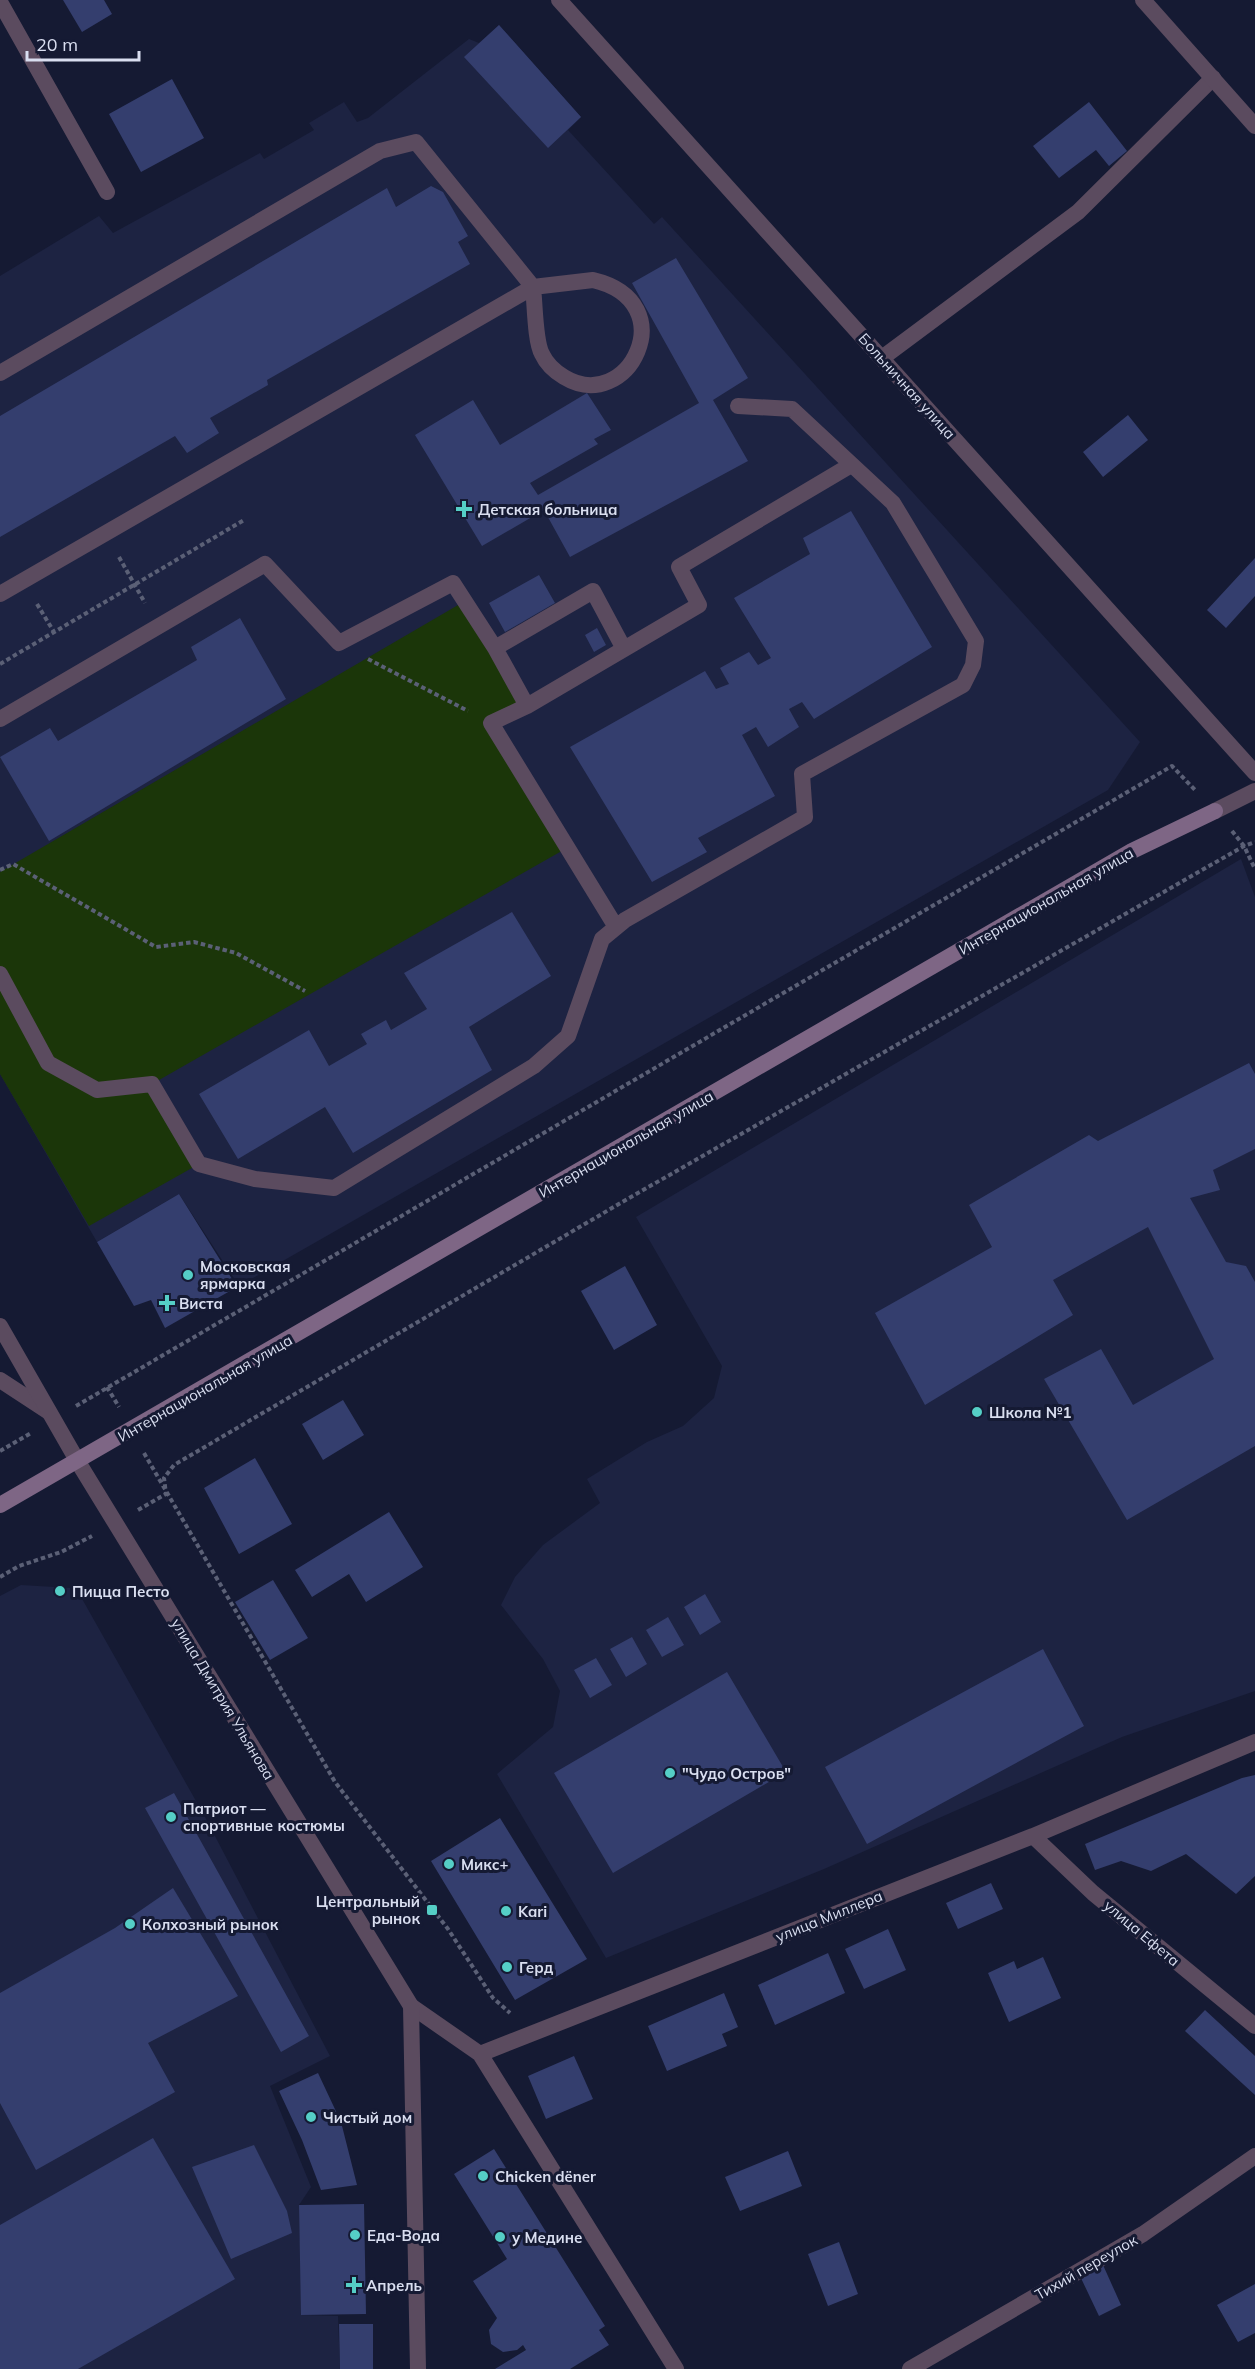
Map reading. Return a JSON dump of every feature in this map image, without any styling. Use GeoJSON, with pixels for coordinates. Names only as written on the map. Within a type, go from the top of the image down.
{"type":"FeatureCollection","features":[{"type":"Feature","properties":{"kind":"main road","name":"Интернациональная улица"},"geometry":{"type":"LineString","coordinates":[[0,1505],[1132,851],[1215,811]]}},
{"type":"Feature","properties":{"kind":"street","name":"Больничная улица"},"geometry":{"type":"LineString","coordinates":[[559,0],[1255,772]]}},
{"type":"Feature","properties":{"kind":"street"},"geometry":{"type":"LineString","coordinates":[[1143,0],[1255,126]]}},
{"type":"Feature","properties":{"kind":"street"},"geometry":{"type":"LineString","coordinates":[[0,2],[107,192]]}},
{"type":"Feature","properties":{"kind":"street"},"geometry":{"type":"LineString","coordinates":[[882,358],[1078,212],[1212,78]]}},
{"type":"Feature","properties":{"kind":"street"},"geometry":{"type":"LineString","coordinates":[[0,373],[380,151],[416,142],[532,287],[541,353],[551,369],[574,383],[592,385],[610,381],[622,374],[637,355],[642,337],[640,319],[633,302],[626,294],[610,284],[593,280],[532,287],[0,594]]}},
{"type":"Feature","properties":{"kind":"street"},"geometry":{"type":"LineString","coordinates":[[0,974],[48,1063],[97,1090],[152,1084],[199,1164],[255,1179],[334,1188],[534,1066],[567,1036],[602,939],[616,927],[805,817],[802,774],[963,685],[973,665],[976,641],[893,503],[792,409],[738,406]]}},
{"type":"Feature","properties":{"kind":"street"},"geometry":{"type":"LineString","coordinates":[[616,927],[491,723],[527,706],[699,605],[679,567],[851,465]]}},
{"type":"Feature","properties":{"kind":"street"},"geometry":{"type":"LineString","coordinates":[[0,718],[265,564],[339,643],[453,583],[495,648],[527,706]]}},
{"type":"Feature","properties":{"kind":"street"},"geometry":{"type":"LineString","coordinates":[[495,648],[593,591],[624,650]]}},
{"type":"Feature","properties":{"kind":"street","name":"Интернациональная улица"},"geometry":{"type":"LineString","coordinates":[[1215,811],[1255,791]]}},
{"type":"Feature","properties":{"kind":"street","name":"улица Дмитрия Ульянова"},"geometry":{"type":"LineString","coordinates":[[0,1326],[115,1524],[411,2006]]}},
{"type":"Feature","properties":{"kind":"street"},"geometry":{"type":"LineString","coordinates":[[0,1380],[49,1412]]}},
{"type":"Feature","properties":{"kind":"street","name":"улица Миллера"},"geometry":{"type":"LineString","coordinates":[[480,2054],[1033,1836],[1255,1742]]}},
{"type":"Feature","properties":{"kind":"street","name":"улица Ефета"},"geometry":{"type":"LineString","coordinates":[[1033,1836],[1093,1893],[1255,2026]]}},
{"type":"Feature","properties":{"kind":"street"},"geometry":{"type":"LineString","coordinates":[[411,2006],[480,2054],[676,2369]]}},
{"type":"Feature","properties":{"kind":"street"},"geometry":{"type":"LineString","coordinates":[[411,2006],[418,2369]]}},
{"type":"Feature","properties":{"kind":"street","name":"Тихий переулок"},"geometry":{"type":"LineString","coordinates":[[910,2369],[1143,2234],[1255,2156]]}},
{"type":"Feature","properties":{"kind":"path"},"geometry":{"type":"LineString","coordinates":[[0,664],[244,520]]}},
{"type":"Feature","properties":{"kind":"path"},"geometry":{"type":"LineString","coordinates":[[105,534],[159,626]]}},
{"type":"Feature","properties":{"kind":"path"},"geometry":{"type":"LineString","coordinates":[[339,643],[491,723]]}},
{"type":"Feature","properties":{"kind":"path"},"geometry":{"type":"LineString","coordinates":[[521,2011],[511,2014],[493,1998],[448,1929],[336,1782],[166,1494],[107,1387],[1172,766],[1215,811],[1244,846],[1255,869]]}},
{"type":"Feature","properties":{"kind":"path"},"geometry":{"type":"LineString","coordinates":[[166,1494],[164,1478],[174,1465],[624,1201],[1244,846],[1255,842]]}},
{"type":"Feature","properties":{"kind":"path"},"geometry":{"type":"LineString","coordinates":[[0,870],[13,864],[156,947],[194,942],[236,952],[305,991]]}},
{"type":"Feature","properties":{"kind":"path"},"geometry":{"type":"LineString","coordinates":[[0,1576],[19,1566],[61,1552],[166,1494]]}},
{"type":"Feature","properties":{"kind":"shaded area","name":"Детская больница"},"geometry":{"type":"Polygon","coordinates":[[[499,25],[581,117],[568,130],[654,224],[662,217],[1140,742],[1108,790],[239,1286],[179,1194],[97,1242],[0,1074],[0,276],[99,216],[113,233],[260,153],[264,159],[314,130],[309,123],[344,102],[357,122],[368,118],[469,39],[479,43],[499,25]]]}},
{"type":"Feature","properties":{"kind":"shaded area","name":"Школа №1"},"geometry":{"type":"Polygon","coordinates":[[[1241,859],[1255,897],[1255,1691],[1122,1737],[824,1869],[606,1958],[497,1774],[553,1727],[560,1691],[543,1659],[501,1605],[515,1577],[543,1545],[600,1503],[587,1479],[647,1442],[683,1426],[714,1398],[722,1366],[636,1217],[1241,859]]]}},
{"type":"Feature","properties":{"kind":"shaded area","name":"Колхозный рынок"},"geometry":{"type":"Polygon","coordinates":[[[21,1585],[71,1588],[81,1597],[205,1817],[330,2056],[270,2086],[311,2187],[299,2205],[302,2315],[338,2316],[340,2369],[0,2369],[0,1596],[21,1585]]]}},
{"type":"Feature","properties":{"kind":"green space"},"geometry":{"type":"Polygon","coordinates":[[[465,601],[527,706],[491,723],[567,848],[152,1084],[199,1164],[89,1226],[0,1074],[0,872],[465,601]]]}},
{"type":"Feature","properties":{"kind":"building"},"geometry":{"type":"Polygon","coordinates":[[[63,0],[104,0],[112,14],[82,32],[63,0]]]}},
{"type":"Feature","properties":{"kind":"building"},"geometry":{"type":"Polygon","coordinates":[[[499,25],[581,117],[548,148],[464,57],[499,25]]]}},
{"type":"Feature","properties":{"kind":"building"},"geometry":{"type":"Polygon","coordinates":[[[172,79],[204,138],[141,172],[109,114],[172,79]]]}},
{"type":"Feature","properties":{"kind":"building"},"geometry":{"type":"Polygon","coordinates":[[[1089,102],[1127,151],[1109,166],[1096,150],[1059,178],[1033,146],[1089,102]]]}},
{"type":"Feature","properties":{"kind":"building"},"geometry":{"type":"Polygon","coordinates":[[[431,186],[443,192],[468,236],[458,242],[470,264],[267,380],[268,385],[210,418],[219,433],[187,453],[175,436],[0,537],[0,416],[387,188],[396,207],[431,186]]]}},
{"type":"Feature","properties":{"kind":"building"},"geometry":{"type":"Polygon","coordinates":[[[676,258],[748,378],[713,400],[748,461],[570,557],[544,510],[482,546],[415,435],[473,400],[500,445],[587,393],[611,430],[594,439],[598,444],[530,483],[538,495],[699,403],[632,283],[676,258]]]}},
{"type":"Feature","properties":{"kind":"building"},"geometry":{"type":"Polygon","coordinates":[[[1128,415],[1148,440],[1103,477],[1083,452],[1128,415]]]}},
{"type":"Feature","properties":{"kind":"building"},"geometry":{"type":"Polygon","coordinates":[[[851,511],[932,647],[814,719],[802,702],[789,709],[799,727],[768,747],[756,727],[742,735],[775,796],[698,838],[707,852],[652,882],[570,747],[705,671],[716,689],[729,684],[720,668],[749,652],[758,665],[771,658],[734,598],[810,554],[803,538],[851,511]]]}},
{"type":"Feature","properties":{"kind":"building"},"geometry":{"type":"Polygon","coordinates":[[[1255,558],[1255,596],[1226,628],[1207,610],[1255,558]]]}},
{"type":"Feature","properties":{"kind":"building"},"geometry":{"type":"Polygon","coordinates":[[[539,575],[555,603],[505,632],[489,603],[539,575]]]}},
{"type":"Feature","properties":{"kind":"building"},"geometry":{"type":"Polygon","coordinates":[[[240,618],[286,699],[49,841],[0,757],[50,728],[58,741],[197,660],[191,647],[240,618]]]}},
{"type":"Feature","properties":{"kind":"building"},"geometry":{"type":"Polygon","coordinates":[[[597,628],[606,645],[594,652],[585,635],[597,628]]]}},
{"type":"Feature","properties":{"kind":"building"},"geometry":{"type":"Polygon","coordinates":[[[512,912],[551,976],[469,1027],[492,1070],[353,1153],[325,1107],[238,1159],[199,1094],[309,1030],[329,1066],[367,1044],[361,1034],[386,1020],[391,1030],[427,1009],[404,973],[512,912]]]}},
{"type":"Feature","properties":{"kind":"building"},"geometry":{"type":"Polygon","coordinates":[[[1249,1063],[1255,1074],[1255,1149],[1213,1170],[1220,1190],[1190,1198],[1226,1262],[1246,1266],[1255,1282],[1255,1446],[1127,1520],[1044,1379],[1101,1349],[1133,1405],[1214,1359],[1148,1227],[1053,1280],[1073,1315],[925,1405],[875,1313],[992,1247],[969,1205],[1089,1135],[1098,1141],[1249,1063]]]}},
{"type":"Feature","properties":{"kind":"building"},"geometry":{"type":"Polygon","coordinates":[[[179,1194],[237,1287],[165,1328],[151,1300],[134,1306],[97,1242],[179,1194]]]}},
{"type":"Feature","properties":{"kind":"building"},"geometry":{"type":"Polygon","coordinates":[[[625,1266],[657,1325],[614,1350],[581,1291],[625,1266]]]}},
{"type":"Feature","properties":{"kind":"building"},"geometry":{"type":"Polygon","coordinates":[[[343,1400],[364,1435],[323,1460],[302,1424],[343,1400]]]}},
{"type":"Feature","properties":{"kind":"building"},"geometry":{"type":"Polygon","coordinates":[[[255,1458],[292,1524],[239,1554],[204,1488],[255,1458]]]}},
{"type":"Feature","properties":{"kind":"building"},"geometry":{"type":"Polygon","coordinates":[[[389,1512],[423,1567],[366,1602],[349,1574],[312,1597],[295,1570],[389,1512]]]}},
{"type":"Feature","properties":{"kind":"building"},"geometry":{"type":"Polygon","coordinates":[[[273,1580],[308,1638],[270,1660],[235,1602],[273,1580]]]}},
{"type":"Feature","properties":{"kind":"building"},"geometry":{"type":"Polygon","coordinates":[[[705,1594],[721,1622],[700,1635],[684,1607],[705,1594]]]}},
{"type":"Feature","properties":{"kind":"building"},"geometry":{"type":"Polygon","coordinates":[[[668,1617],[684,1645],[662,1657],[646,1630],[668,1617]]]}},
{"type":"Feature","properties":{"kind":"building"},"geometry":{"type":"Polygon","coordinates":[[[632,1637],[647,1664],[626,1677],[610,1649],[632,1637]]]}},
{"type":"Feature","properties":{"kind":"building"},"geometry":{"type":"Polygon","coordinates":[[[1043,1649],[1084,1726],[867,1844],[825,1767],[1043,1649]]]}},
{"type":"Feature","properties":{"kind":"building"},"geometry":{"type":"Polygon","coordinates":[[[596,1658],[612,1685],[590,1698],[574,1670],[596,1658]]]}},
{"type":"Feature","properties":{"kind":"building","name":"\"Чудо Остров\""},"geometry":{"type":"Polygon","coordinates":[[[727,1672],[786,1772],[613,1873],[554,1773],[727,1672]]]}},
{"type":"Feature","properties":{"kind":"building"},"geometry":{"type":"Polygon","coordinates":[[[1255,1775],[1255,1876],[1236,1894],[1186,1854],[1151,1871],[1121,1861],[1095,1870],[1085,1844],[1242,1778],[1255,1775]]]}},
{"type":"Feature","properties":{"kind":"building"},"geometry":{"type":"Polygon","coordinates":[[[174,1793],[309,2036],[281,2052],[145,1808],[174,1793]]]}},
{"type":"Feature","properties":{"kind":"building"},"geometry":{"type":"Polygon","coordinates":[[[500,1818],[587,1959],[515,2000],[431,1861],[500,1818]]]}},
{"type":"Feature","properties":{"kind":"building"},"geometry":{"type":"Polygon","coordinates":[[[991,1883],[1003,1909],[958,1929],[946,1903],[991,1883]]]}},
{"type":"Feature","properties":{"kind":"building"},"geometry":{"type":"Polygon","coordinates":[[[173,1888],[238,1996],[148,2043],[175,2092],[36,2170],[0,2103],[0,1993],[115,1928],[173,1888]]]}},
{"type":"Feature","properties":{"kind":"building"},"geometry":{"type":"Polygon","coordinates":[[[888,1929],[906,1970],[864,1989],[845,1949],[888,1929]]]}},
{"type":"Feature","properties":{"kind":"building"},"geometry":{"type":"Polygon","coordinates":[[[828,1953],[845,1993],[775,2025],[758,1985],[828,1953]]]}},
{"type":"Feature","properties":{"kind":"building"},"geometry":{"type":"Polygon","coordinates":[[[1043,1957],[1061,1998],[1009,2022],[988,1973],[1014,1961],[1017,1969],[1043,1957]]]}},
{"type":"Feature","properties":{"kind":"building"},"geometry":{"type":"Polygon","coordinates":[[[724,1993],[738,2027],[722,2034],[727,2046],[667,2071],[648,2026],[724,1993]]]}},
{"type":"Feature","properties":{"kind":"building"},"geometry":{"type":"Polygon","coordinates":[[[1205,2010],[1255,2056],[1255,2095],[1185,2031],[1205,2010]]]}},
{"type":"Feature","properties":{"kind":"building"},"geometry":{"type":"Polygon","coordinates":[[[574,2056],[593,2099],[546,2119],[528,2076],[574,2056]]]}},
{"type":"Feature","properties":{"kind":"building"},"geometry":{"type":"Polygon","coordinates":[[[318,2073],[341,2122],[357,2185],[321,2190],[302,2140],[279,2091],[318,2073]]]}},
{"type":"Feature","properties":{"kind":"building"},"geometry":{"type":"Polygon","coordinates":[[[153,2138],[235,2279],[78,2369],[0,2369],[0,2225],[153,2138]]]}},
{"type":"Feature","properties":{"kind":"building"},"geometry":{"type":"Polygon","coordinates":[[[254,2145],[287,2211],[292,2233],[231,2259],[192,2167],[254,2145]]]}},
{"type":"Feature","properties":{"kind":"building"},"geometry":{"type":"Polygon","coordinates":[[[494,2149],[605,2326],[599,2330],[609,2345],[570,2369],[495,2369],[526,2350],[523,2345],[517,2350],[503,2352],[491,2344],[489,2330],[497,2318],[473,2281],[507,2259],[454,2174],[494,2149]]]}},
{"type":"Feature","properties":{"kind":"building"},"geometry":{"type":"Polygon","coordinates":[[[788,2151],[802,2186],[740,2211],[725,2177],[788,2151]]]}},
{"type":"Feature","properties":{"kind":"building"},"geometry":{"type":"Polygon","coordinates":[[[364,2204],[366,2314],[301,2315],[299,2205],[364,2204]]]}},
{"type":"Feature","properties":{"kind":"building"},"geometry":{"type":"Polygon","coordinates":[[[839,2242],[858,2294],[828,2306],[808,2254],[839,2242]]]}},
{"type":"Feature","properties":{"kind":"building"},"geometry":{"type":"Polygon","coordinates":[[[1103,2265],[1121,2305],[1099,2316],[1080,2276],[1103,2265]]]}},
{"type":"Feature","properties":{"kind":"building"},"geometry":{"type":"Polygon","coordinates":[[[1255,2284],[1255,2333],[1238,2342],[1217,2305],[1255,2284]]]}},
{"type":"Feature","properties":{"kind":"building"},"geometry":{"type":"Polygon","coordinates":[[[339,2324],[373,2324],[373,2369],[340,2369],[339,2324]]]}},
{"type":"Feature","properties":{"kind":"place","name":"Детская больница"},"geometry":{"type":"Point","coordinates":[464,509]}},
{"type":"Feature","properties":{"kind":"place","name":"Московская ярмарка"},"geometry":{"type":"Point","coordinates":[188,1275]}},
{"type":"Feature","properties":{"kind":"place","name":"Виста"},"geometry":{"type":"Point","coordinates":[167,1303]}},
{"type":"Feature","properties":{"kind":"place","name":"Школа №1"},"geometry":{"type":"Point","coordinates":[977,1412]}},
{"type":"Feature","properties":{"kind":"place","name":"Пицца Песто"},"geometry":{"type":"Point","coordinates":[60,1591]}},
{"type":"Feature","properties":{"kind":"place","name":"\"Чудо Остров\""},"geometry":{"type":"Point","coordinates":[670,1773]}},
{"type":"Feature","properties":{"kind":"place","name":"Патриот — спортивные костюмы"},"geometry":{"type":"Point","coordinates":[171,1817]}},
{"type":"Feature","properties":{"kind":"place","name":"Микс+"},"geometry":{"type":"Point","coordinates":[449,1864]}},
{"type":"Feature","properties":{"kind":"place","name":"Центральный рынок"},"geometry":{"type":"Point","coordinates":[432,1910]}},
{"type":"Feature","properties":{"kind":"place","name":"Kari"},"geometry":{"type":"Point","coordinates":[506,1911]}},
{"type":"Feature","properties":{"kind":"place","name":"Колхозный рынок"},"geometry":{"type":"Point","coordinates":[130,1924]}},
{"type":"Feature","properties":{"kind":"place","name":"Герд"},"geometry":{"type":"Point","coordinates":[507,1967]}},
{"type":"Feature","properties":{"kind":"place","name":"Чистый дом"},"geometry":{"type":"Point","coordinates":[311,2117]}},
{"type":"Feature","properties":{"kind":"place","name":"Chicken dëner"},"geometry":{"type":"Point","coordinates":[483,2176]}},
{"type":"Feature","properties":{"kind":"place","name":"Еда-Вода"},"geometry":{"type":"Point","coordinates":[355,2235]}},
{"type":"Feature","properties":{"kind":"place","name":"у Медине"},"geometry":{"type":"Point","coordinates":[500,2237]}},
{"type":"Feature","properties":{"kind":"place","name":"Апрель"},"geometry":{"type":"Point","coordinates":[354,2285]}}]}
